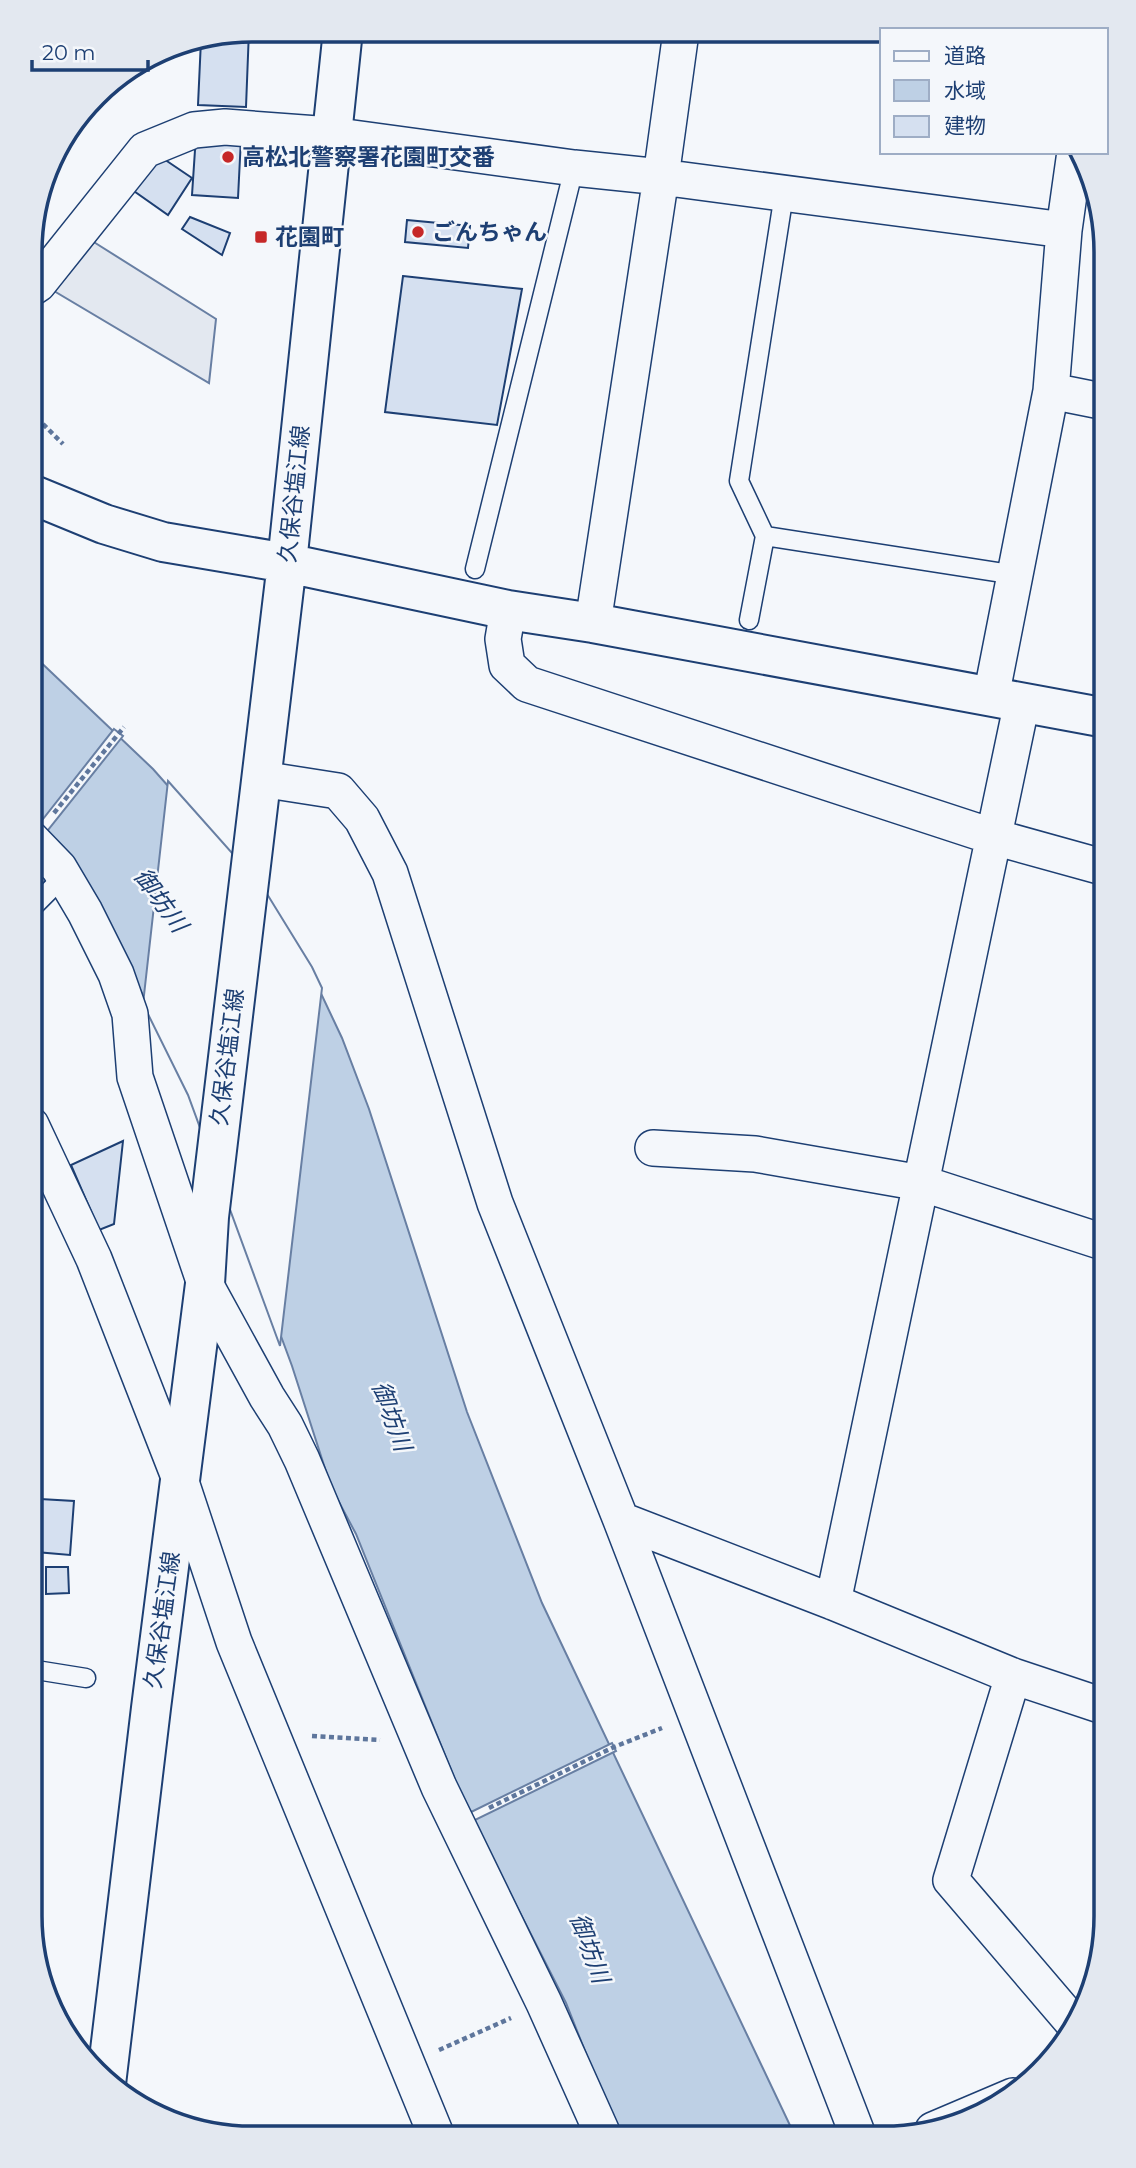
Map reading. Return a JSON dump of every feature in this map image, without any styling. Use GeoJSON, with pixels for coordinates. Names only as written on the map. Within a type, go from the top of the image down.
{"type":"FeatureCollection","features":[{"type":"Feature","properties":{"kind":"main road","name":"久保谷塩江線"},"geometry":{"type":"LineString","coordinates":[[108,2068],[205,1284],[209,1217],[287,563],[342,42]]}},
{"type":"Feature","properties":{"kind":"main road"},"geometry":{"type":"LineString","coordinates":[[42,499],[104,524],[163,542],[287,563],[508,610],[593,623],[1094,716]]}},
{"type":"Feature","properties":{"kind":"street"},"geometry":{"type":"LineString","coordinates":[[593,623],[680,42]]}},
{"type":"Feature","properties":{"kind":"street"},"geometry":{"type":"LineString","coordinates":[[42,279],[145,150],[194,130],[225,127],[331,135],[1064,230]]}},
{"type":"Feature","properties":{"kind":"street"},"geometry":{"type":"LineString","coordinates":[[833,1602],[994,837],[1016,575],[1051,391],[1064,230],[1074,163]]}},
{"type":"Feature","properties":{"kind":"street"},"geometry":{"type":"LineString","coordinates":[[1051,391],[1094,400]]}},
{"type":"Feature","properties":{"kind":"street"},"geometry":{"type":"LineString","coordinates":[[508,610],[503,639],[507,664],[527,684],[994,837],[1094,865]]}},
{"type":"Feature","properties":{"kind":"street"},"geometry":{"type":"LineString","coordinates":[[261,779],[338,791],[362,819],[390,873],[495,1203],[621,1520],[854,2126]]}},
{"type":"Feature","properties":{"kind":"street"},"geometry":{"type":"LineString","coordinates":[[42,829],[116,974],[130,1014],[135,1077],[205,1284],[302,1460],[448,1806],[544,2003],[599,2126]]}},
{"type":"Feature","properties":{"kind":"street"},"geometry":{"type":"LineString","coordinates":[[42,1148],[94,1259],[181,1482],[233,1642],[432,2126]]}},
{"type":"Feature","properties":{"kind":"street"},"geometry":{"type":"LineString","coordinates":[[653,1148],[755,1154],[921,1183],[1094,1239]]}},
{"type":"Feature","properties":{"kind":"street"},"geometry":{"type":"LineString","coordinates":[[621,1520],[833,1602],[1013,1676],[1094,1703]]}},
{"type":"Feature","properties":{"kind":"street"},"geometry":{"type":"LineString","coordinates":[[1013,1676],[951,1880],[1068,2017]]}},
{"type":"Feature","properties":{"kind":"lane"},"geometry":{"type":"LineString","coordinates":[[475,569],[574,168]]}},
{"type":"Feature","properties":{"kind":"lane"},"geometry":{"type":"LineString","coordinates":[[749,620],[765,536],[739,481],[784,194]]}},
{"type":"Feature","properties":{"kind":"lane"},"geometry":{"type":"LineString","coordinates":[[765,536],[1016,575]]}},
{"type":"Feature","properties":{"kind":"lane"},"geometry":{"type":"LineString","coordinates":[[42,898],[64,876]]}},
{"type":"Feature","properties":{"kind":"lane"},"geometry":{"type":"LineString","coordinates":[[42,1671],[86,1678]]}},
{"type":"Feature","properties":{"kind":"path"},"geometry":{"type":"LineString","coordinates":[[42,423],[63,444]]}},
{"type":"Feature","properties":{"kind":"path"},"geometry":{"type":"LineString","coordinates":[[42,826],[124,727]]}},
{"type":"Feature","properties":{"kind":"path"},"geometry":{"type":"LineString","coordinates":[[479,1813],[614,1747],[695,1714]]}},
{"type":"Feature","properties":{"kind":"path"},"geometry":{"type":"LineString","coordinates":[[269,1728],[315,1737],[423,1744]]}},
{"type":"Feature","properties":{"kind":"path"},"geometry":{"type":"LineString","coordinates":[[407,2064],[544,2003]]}},
{"type":"Feature","properties":{"kind":"shaded area"},"geometry":{"type":"Polygon","coordinates":[[[89,239],[216,319],[209,383],[49,288],[89,239]]]}},
{"type":"Feature","properties":{"kind":"water","name":"御坊川"},"geometry":{"type":"Polygon","coordinates":[[[42,663],[153,769],[261,891],[309,968],[342,1038],[369,1109],[467,1412],[542,1603],[790,2126],[615,2126],[566,2003],[459,1790],[356,1534],[331,1487],[292,1366],[191,1093],[133,975],[42,843],[42,663]]]}},
{"type":"Feature","properties":{"kind":"pier"},"geometry":{"type":"Polygon","coordinates":[[[114,729],[123,736],[42,837],[42,820],[114,729]]]}},
{"type":"Feature","properties":{"kind":"pier"},"geometry":{"type":"Polygon","coordinates":[[[168,781],[264,889],[322,988],[280,1346],[188,1095],[143,1004],[168,781]]]}},
{"type":"Feature","properties":{"kind":"pier"},"geometry":{"type":"Polygon","coordinates":[[[612,1743],[616,1751],[469,1823],[465,1815],[612,1743]]]}},
{"type":"Feature","properties":{"kind":"building"},"geometry":{"type":"Polygon","coordinates":[[[249,42],[246,107],[198,105],[201,49],[249,42]]]}},
{"type":"Feature","properties":{"kind":"building"},"geometry":{"type":"Polygon","coordinates":[[[196,135],[241,138],[238,198],[192,195],[196,135]]]}},
{"type":"Feature","properties":{"kind":"building"},"geometry":{"type":"Polygon","coordinates":[[[155,153],[192,178],[168,215],[131,189],[155,153]]]}},
{"type":"Feature","properties":{"kind":"building"},"geometry":{"type":"Polygon","coordinates":[[[190,217],[230,233],[222,255],[182,229],[190,217]]]}},
{"type":"Feature","properties":{"kind":"building"},"geometry":{"type":"Polygon","coordinates":[[[407,220],[470,226],[468,248],[405,242],[407,220]]]}},
{"type":"Feature","properties":{"kind":"building"},"geometry":{"type":"Polygon","coordinates":[[[403,276],[522,289],[497,425],[385,412],[403,276]]]}},
{"type":"Feature","properties":{"kind":"building"},"geometry":{"type":"Polygon","coordinates":[[[123,1141],[114,1224],[99,1230],[71,1165],[123,1141]]]}},
{"type":"Feature","properties":{"kind":"building"},"geometry":{"type":"Polygon","coordinates":[[[42,1499],[74,1501],[70,1555],[42,1553],[42,1499]]]}},
{"type":"Feature","properties":{"kind":"building"},"geometry":{"type":"Polygon","coordinates":[[[46,1567],[68,1567],[69,1593],[46,1594],[46,1567]]]}},
{"type":"Feature","properties":{"kind":"place","name":"高松北警察署花園町交番"},"geometry":{"type":"Point","coordinates":[228,157]}},
{"type":"Feature","properties":{"kind":"place","name":"ごんちゃん"},"geometry":{"type":"Point","coordinates":[418,232]}},
{"type":"Feature","properties":{"kind":"place","name":"花園町"},"geometry":{"type":"Point","coordinates":[261,237]}}]}
